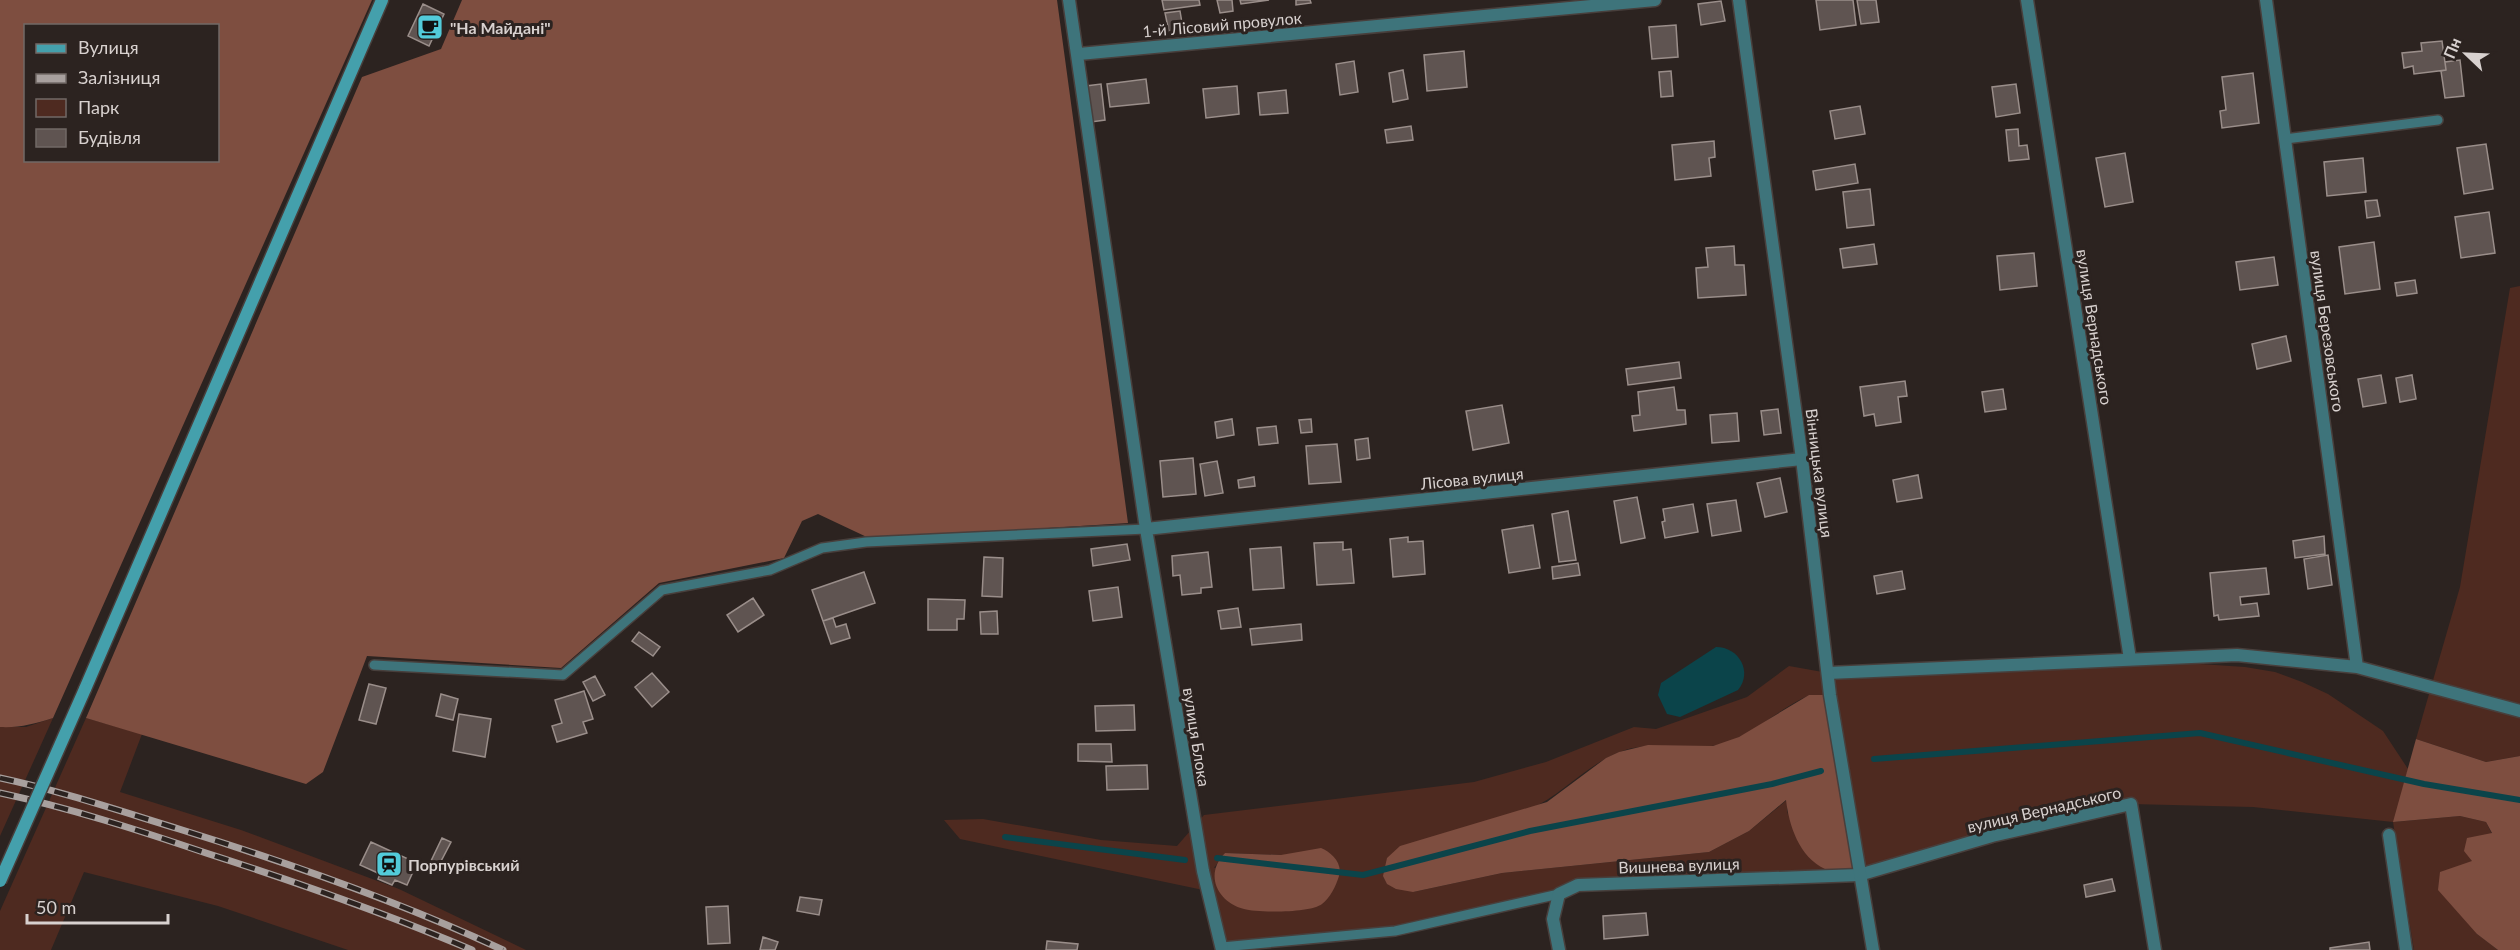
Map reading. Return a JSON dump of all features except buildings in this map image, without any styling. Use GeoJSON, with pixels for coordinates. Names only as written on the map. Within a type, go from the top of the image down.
{"type":"FeatureCollection","features":[{"type":"Feature","properties":{"kind":"main road"},"geometry":{"type":"LineString","coordinates":[[0,881],[382,0]]}},
{"type":"Feature","properties":{"kind":"street","name":"вулиця Блока"},"geometry":{"type":"LineString","coordinates":[[1069,0],[1079,54],[1146,529],[1203,871],[1222,949]]}},
{"type":"Feature","properties":{"kind":"street","name":"1-й Лісовий провулок"},"geometry":{"type":"LineString","coordinates":[[1079,54],[1655,0]]}},
{"type":"Feature","properties":{"kind":"street","name":"Вінницька вулиця"},"geometry":{"type":"LineString","coordinates":[[1739,0],[1802,459],[1828,673],[1873,950]]}},
{"type":"Feature","properties":{"kind":"street","name":"вулиця Вернадського"},"geometry":{"type":"LineString","coordinates":[[2027,0],[2130,659]]}},
{"type":"Feature","properties":{"kind":"street","name":"вулиця Березовського"},"geometry":{"type":"LineString","coordinates":[[2266,0],[2357,667]]}},
{"type":"Feature","properties":{"kind":"street","name":"Лісова вулиця"},"geometry":{"type":"LineString","coordinates":[[1146,529],[1802,459]]}},
{"type":"Feature","properties":{"kind":"street"},"geometry":{"type":"LineString","coordinates":[[1828,673],[2237,655],[2357,667],[2520,711]]}},
{"type":"Feature","properties":{"kind":"street","name":"вулиця Вернадського"},"geometry":{"type":"LineString","coordinates":[[1859,875],[1992,836],[2131,804],[2155,950]]}},
{"type":"Feature","properties":{"kind":"street"},"geometry":{"type":"LineString","coordinates":[[2389,835],[2406,950]]}},
{"type":"Feature","properties":{"kind":"street","name":"Вишнева вулиця"},"geometry":{"type":"LineString","coordinates":[[1559,894],[1578,885],[1859,875]]}},
{"type":"Feature","properties":{"kind":"street"},"geometry":{"type":"LineString","coordinates":[[1558,950],[1553,919],[1559,894]]}},
{"type":"Feature","properties":{"kind":"lane"},"geometry":{"type":"LineString","coordinates":[[2285,139],[2438,120]]}},
{"type":"Feature","properties":{"kind":"lane"},"geometry":{"type":"LineString","coordinates":[[374,665],[563,675],[662,590],[770,570],[822,548],[866,542],[1146,529]]}},
{"type":"Feature","properties":{"kind":"lane"},"geometry":{"type":"LineString","coordinates":[[1222,949],[1395,931],[1559,894]]}},
{"type":"Feature","properties":{"kind":"green space"},"geometry":{"type":"Polygon","coordinates":[[[2520,286],[2520,756],[2486,762],[2416,739],[2460,587],[2510,288],[2520,286]]]}},
{"type":"Feature","properties":{"kind":"green space"},"geometry":{"type":"Polygon","coordinates":[[[2124,659],[2245,667],[2275,672],[2302,682],[2328,694],[2383,731],[2408,769],[2394,822],[2460,816],[2486,822],[2492,834],[2473,861],[2477,934],[2498,950],[2414,950],[2393,822],[2253,807],[2131,804],[1859,875],[1578,885],[1395,931],[1222,947],[1208,891],[960,839],[944,820],[983,819],[1101,840],[1177,846],[1204,815],[1474,782],[1546,762],[1634,727],[1656,729],[1747,697],[1789,666],[1828,673],[2124,659]],[[1810,695],[1751,731],[1726,743],[1700,747],[1641,747],[1617,753],[1528,810],[1413,892],[1502,873],[1709,852],[1749,831],[1787,800],[1787,815],[1810,695]],[[1225,853],[1214,868],[1281,855],[1225,853]]]}},
{"type":"Feature","properties":{"kind":"green space"},"geometry":{"type":"Polygon","coordinates":[[[53,718],[0,836],[0,727],[26,727],[53,718]]]}},
{"type":"Feature","properties":{"kind":"green space"},"geometry":{"type":"Polygon","coordinates":[[[86,718],[142,734],[120,792],[241,830],[399,889],[526,950],[348,950],[218,906],[84,872],[51,950],[0,950],[0,911],[86,718]]]}},
{"type":"Feature","properties":{"kind":"shaded area"},"geometry":{"type":"Polygon","coordinates":[[[0,0],[372,0],[53,718],[14,727],[0,727],[0,0]]]}},
{"type":"Feature","properties":{"kind":"shaded area"},"geometry":{"type":"Polygon","coordinates":[[[462,0],[1057,0],[1128,523],[871,539],[818,514],[802,521],[784,558],[659,583],[561,668],[367,656],[323,772],[306,784],[86,718],[362,77],[441,49],[462,0]]]}},
{"type":"Feature","properties":{"kind":"shaded area"},"geometry":{"type":"Polygon","coordinates":[[[1809,695],[1830,695],[1859,875],[1825,869],[1808,857],[1793,830],[1786,800],[1749,831],[1709,852],[1502,873],[1413,892],[1396,889],[1387,884],[1383,876],[1387,858],[1400,846],[1547,802],[1606,758],[1619,752],[1648,745],[1713,746],[1739,737],[1809,695]]]}},
{"type":"Feature","properties":{"kind":"shaded area"},"geometry":{"type":"Polygon","coordinates":[[[2416,739],[2486,762],[2520,756],[2520,950],[2498,950],[2477,934],[2438,890],[2440,872],[2472,861],[2464,851],[2467,838],[2492,833],[2486,822],[2460,816],[2393,822],[2416,739]]]}},
{"type":"Feature","properties":{"kind":"shaded area"},"geometry":{"type":"Polygon","coordinates":[[[1321,848],[1329,852],[1338,862],[1340,871],[1330,895],[1316,907],[1284,911],[1244,909],[1227,900],[1217,886],[1215,870],[1225,853],[1281,855],[1321,848]]]}},
{"type":"Feature","properties":{"kind":"water"},"geometry":{"type":"Polygon","coordinates":[[[1716,647],[1731,651],[1741,662],[1744,676],[1738,690],[1680,717],[1667,714],[1658,695],[1661,683],[1716,647]]]}},
{"type":"Feature","properties":{"kind":"waterway"},"geometry":{"type":"LineString","coordinates":[[1874,759],[2200,733],[2424,784],[2520,800]]}},
{"type":"Feature","properties":{"kind":"waterway"},"geometry":{"type":"LineString","coordinates":[[1217,858],[1363,875],[1530,831],[1772,784],[1821,771]]}},
{"type":"Feature","properties":{"kind":"waterway"},"geometry":{"type":"LineString","coordinates":[[1005,837],[1185,860]]}},
{"type":"Feature","properties":{"kind":"railway"},"geometry":{"type":"LineString","coordinates":[[0,778],[90,802],[302,869],[424,915],[503,950]]}},
{"type":"Feature","properties":{"kind":"railway"},"geometry":{"type":"LineString","coordinates":[[0,793],[104,820],[240,864],[373,911],[472,950]]}},
{"type":"Feature","properties":{"kind":"place","name":"\"На Майдані\""},"geometry":{"type":"Point","coordinates":[430,27]}},
{"type":"Feature","properties":{"kind":"place","name":"Порпурівський"},"geometry":{"type":"Point","coordinates":[389,864]}}]}
